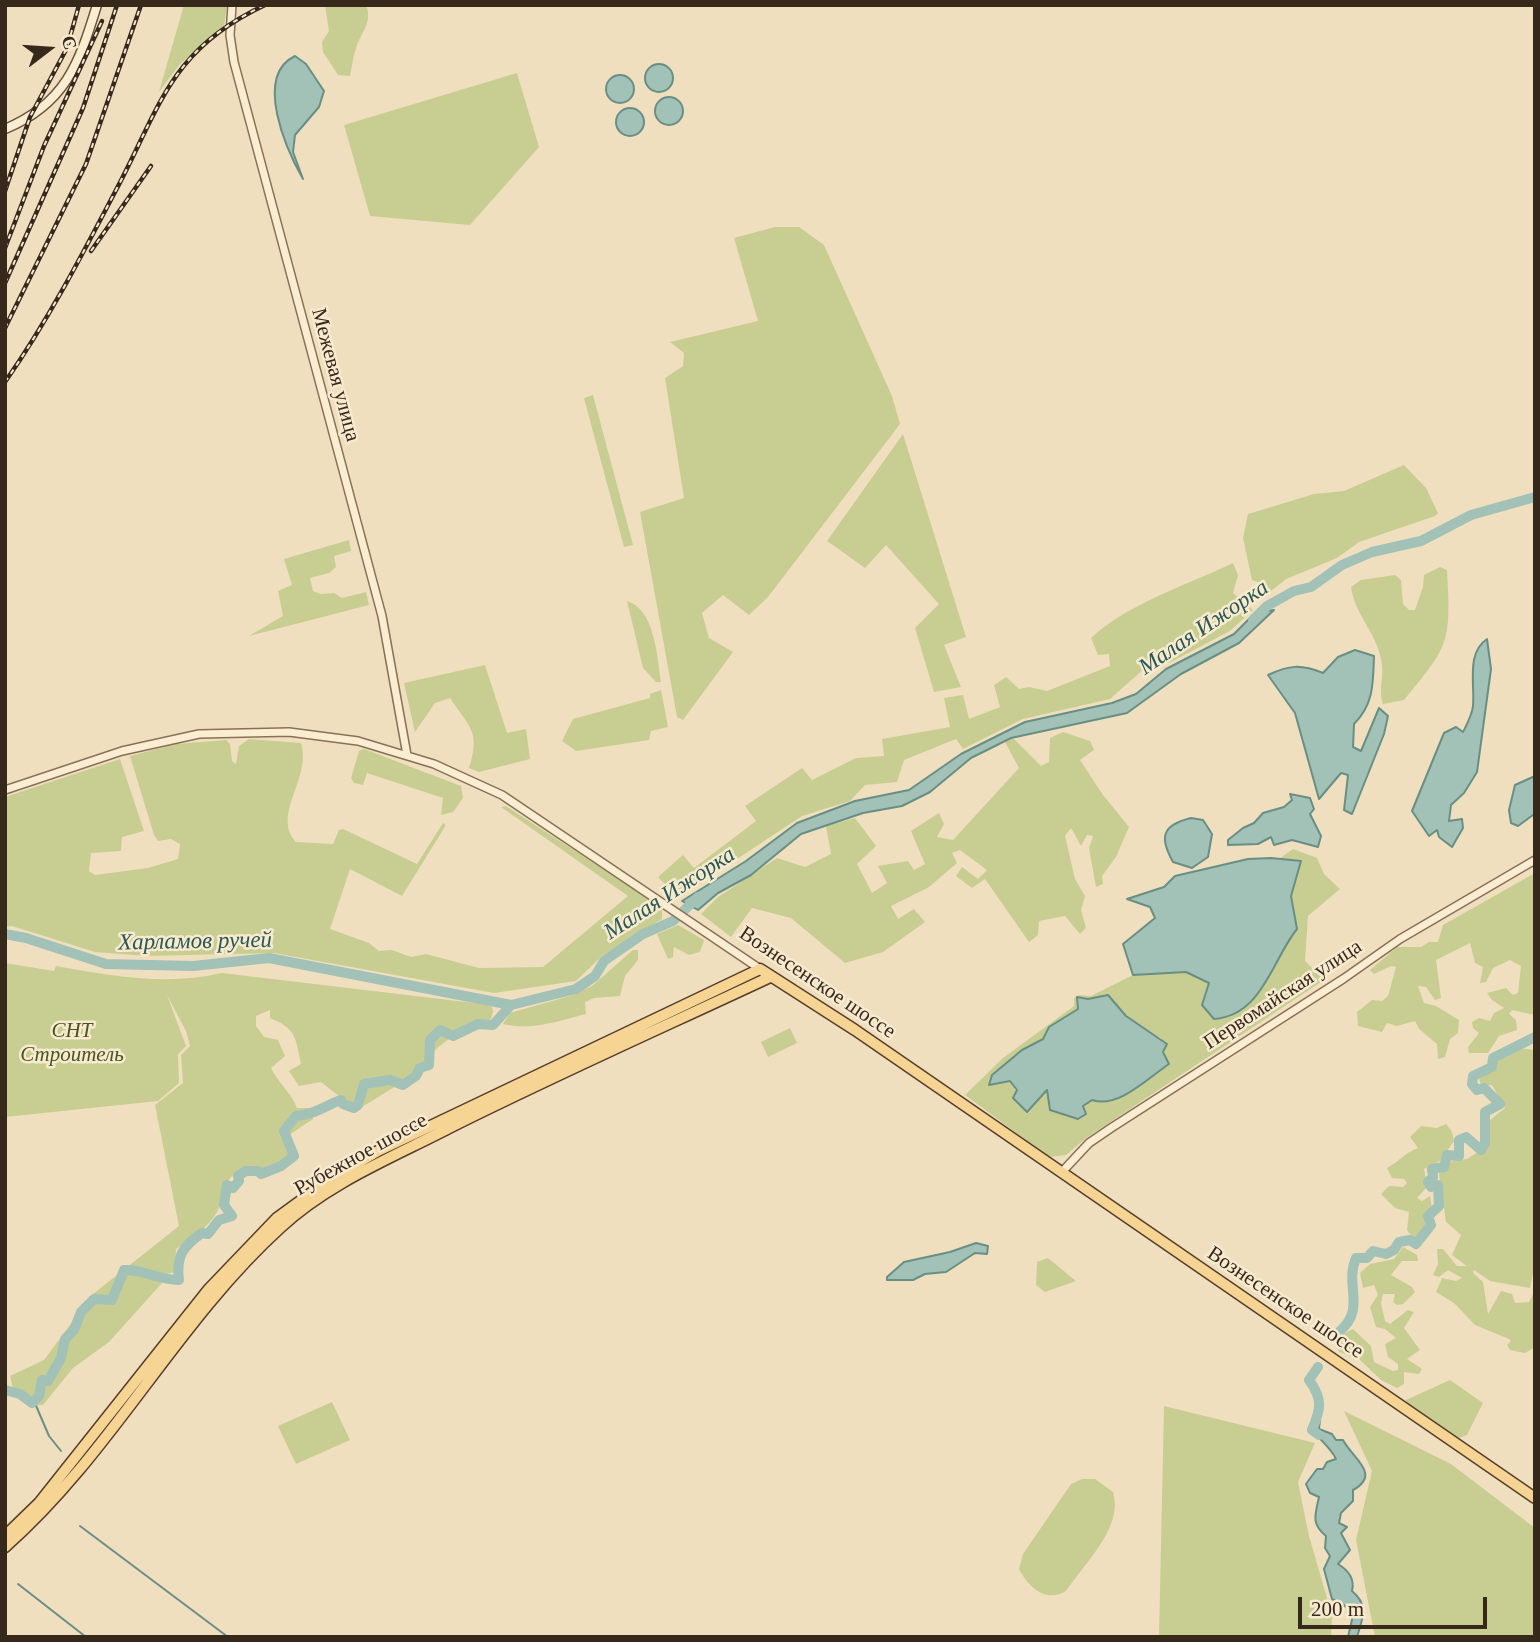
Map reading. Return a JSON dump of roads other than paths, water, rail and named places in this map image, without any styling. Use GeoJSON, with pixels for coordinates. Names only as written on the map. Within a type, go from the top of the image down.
{"type":"FeatureCollection","features":[{"type":"Feature","properties":{"kind":"main road"},"geometry":{"type":"LineString","coordinates":[[5,129],[40,111],[56,97],[82,51],[97,5]]}},
{"type":"Feature","properties":{"kind":"main road","name":"Вознесенское шоссе"},"geometry":{"type":"LineString","coordinates":[[760,969],[855,1030],[1535,1498]]}},
{"type":"Feature","properties":{"kind":"main road","name":"Рубежное шоссе"},"geometry":{"type":"LineString","coordinates":[[5,1536],[50,1488],[222,1273],[277,1218],[300,1200],[378,1151],[760,969]]}},
{"type":"Feature","properties":{"kind":"main road","name":"Рубежное шоссе"},"geometry":{"type":"LineString","coordinates":[[5,1547],[62,1492],[213,1297],[282,1226],[302,1210],[383,1161],[770,977]]}},
{"type":"Feature","properties":{"kind":"street","name":"Межевая улица"},"geometry":{"type":"LineString","coordinates":[[232,5],[230,35],[234,62],[382,616],[407,755]]}},
{"type":"Feature","properties":{"kind":"street","name":"Вознесенское шоссе"},"geometry":{"type":"LineString","coordinates":[[5,790],[122,751],[200,734],[289,732],[328,736],[407,755],[502,795],[650,892],[760,969]]}},
{"type":"Feature","properties":{"kind":"street","name":"Первомайская улица"},"geometry":{"type":"LineString","coordinates":[[1061,1173],[1089,1143],[1111,1128],[1400,939],[1535,860]]}},
{"type":"Feature","properties":{"kind":"water"},"geometry":{"type":"Polygon","coordinates":[[[295,56],[306,64],[324,91],[319,107],[295,135],[293,152],[303,179],[282,133],[275,96],[276,80],[283,66],[295,56]]]}},
{"type":"Feature","properties":{"kind":"water"},"geometry":{"type":"Polygon","coordinates":[[[659,64],[669,68],[673,78],[669,88],[659,92],[649,88],[645,78],[649,68],[659,64]]]}},
{"type":"Feature","properties":{"kind":"water"},"geometry":{"type":"Polygon","coordinates":[[[620,75],[630,79],[634,89],[630,99],[620,103],[610,99],[606,89],[610,79],[620,75]]]}},
{"type":"Feature","properties":{"kind":"water"},"geometry":{"type":"Polygon","coordinates":[[[669,97],[679,101],[683,111],[679,121],[669,125],[659,121],[655,111],[659,101],[669,97]]]}},
{"type":"Feature","properties":{"kind":"water"},"geometry":{"type":"Polygon","coordinates":[[[630,108],[640,112],[644,122],[640,132],[630,136],[620,132],[616,122],[620,112],[630,108]]]}},
{"type":"Feature","properties":{"kind":"water"},"geometry":{"type":"Polygon","coordinates":[[[1274,610],[1239,643],[1181,674],[1127,713],[1011,738],[971,758],[930,792],[902,806],[863,813],[801,834],[751,875],[718,893],[698,910],[682,901],[746,861],[797,823],[855,801],[909,790],[961,754],[1025,722],[1112,703],[1136,694],[1166,669],[1234,634],[1256,612],[1274,610]]]}},
{"type":"Feature","properties":{"kind":"water"},"geometry":{"type":"Polygon","coordinates":[[[1487,639],[1491,669],[1477,772],[1464,793],[1451,805],[1449,821],[1462,819],[1463,828],[1452,847],[1439,837],[1437,830],[1429,836],[1412,811],[1444,733],[1456,727],[1463,732],[1469,719],[1473,706],[1476,652],[1487,639]]]}},
{"type":"Feature","properties":{"kind":"water"},"geometry":{"type":"Polygon","coordinates":[[[1355,650],[1374,656],[1371,693],[1365,709],[1354,724],[1353,747],[1361,751],[1379,708],[1388,716],[1384,734],[1352,814],[1344,810],[1348,775],[1341,773],[1319,799],[1295,713],[1268,675],[1295,667],[1323,673],[1338,657],[1355,650]]]}},
{"type":"Feature","properties":{"kind":"water"},"geometry":{"type":"Polygon","coordinates":[[[1535,776],[1535,817],[1533,815],[1518,826],[1511,823],[1509,810],[1515,785],[1535,776]]]}},
{"type":"Feature","properties":{"kind":"water"},"geometry":{"type":"Polygon","coordinates":[[[1290,794],[1310,798],[1314,809],[1310,814],[1321,836],[1318,847],[1292,840],[1274,845],[1271,837],[1258,844],[1228,845],[1228,840],[1254,823],[1263,813],[1284,807],[1292,800],[1290,794]]]}},
{"type":"Feature","properties":{"kind":"water"},"geometry":{"type":"Polygon","coordinates":[[[1191,818],[1203,820],[1212,834],[1208,857],[1192,868],[1173,862],[1165,839],[1169,828],[1191,818]]]}},
{"type":"Feature","properties":{"kind":"water"},"geometry":{"type":"Polygon","coordinates":[[[1248,859],[1301,861],[1291,896],[1297,929],[1264,984],[1244,1008],[1230,1016],[1214,1019],[1202,1005],[1209,983],[1186,972],[1133,975],[1123,944],[1155,918],[1150,907],[1127,899],[1164,887],[1175,876],[1248,859]]]}},
{"type":"Feature","properties":{"kind":"water"},"geometry":{"type":"Polygon","coordinates":[[[1108,995],[1126,1016],[1167,1044],[1163,1052],[1169,1064],[1122,1096],[1102,1102],[1092,1100],[1083,1106],[1086,1114],[1078,1119],[1050,1110],[1047,1090],[1027,1112],[1013,1098],[1017,1090],[1010,1081],[989,1085],[992,1075],[1022,1050],[1043,1039],[1049,1027],[1078,1009],[1077,997],[1088,999],[1108,995]]]}},
{"type":"Feature","properties":{"kind":"water"},"geometry":{"type":"Polygon","coordinates":[[[976,1243],[988,1246],[987,1254],[975,1253],[946,1272],[925,1274],[913,1280],[887,1280],[904,1262],[976,1243]]]}},
{"type":"Feature","properties":{"kind":"water"},"geometry":{"type":"Polygon","coordinates":[[[1321,1409],[1319,1429],[1332,1434],[1336,1440],[1343,1440],[1365,1472],[1361,1484],[1353,1490],[1353,1501],[1341,1513],[1339,1523],[1347,1527],[1341,1533],[1350,1550],[1338,1564],[1350,1575],[1352,1591],[1363,1607],[1357,1637],[1348,1637],[1354,1611],[1332,1599],[1324,1569],[1330,1556],[1325,1548],[1326,1536],[1315,1519],[1319,1497],[1310,1493],[1306,1484],[1317,1469],[1323,1469],[1327,1462],[1336,1459],[1312,1430],[1321,1409]]]}},
{"type":"Feature","properties":{"kind":"waterway","name":"Малая Ижорка"},"geometry":{"type":"LineString","coordinates":[[1253,620],[1267,606],[1294,591],[1311,587],[1342,565],[1372,552],[1421,541],[1471,515],[1535,497]]}},
{"type":"Feature","properties":{"kind":"waterway","name":"Малая Ижорка"},"geometry":{"type":"LineString","coordinates":[[5,1390],[20,1394],[32,1403],[39,1396],[42,1380],[48,1381],[61,1358],[65,1339],[74,1330],[81,1312],[94,1299],[112,1300],[124,1270],[179,1280],[180,1258],[190,1242],[202,1233],[208,1234],[219,1220],[232,1216],[224,1205],[227,1185],[233,1188],[239,1181],[238,1176],[246,1171],[258,1171],[261,1174],[281,1166],[294,1156],[284,1131],[296,1116],[315,1112],[341,1100],[343,1104],[354,1108],[358,1105],[364,1084],[390,1080],[403,1085],[416,1076],[420,1068],[429,1065],[430,1040],[440,1030],[453,1036],[478,1024],[493,1025],[511,1005],[576,989],[595,976],[604,961],[643,934],[673,921],[698,897]]}},
{"type":"Feature","properties":{"kind":"waterway","name":"Харламов ручей"},"geometry":{"type":"LineString","coordinates":[[5,934],[26,938],[106,964],[193,966],[269,958],[511,1005]]}},
{"type":"Feature","properties":{"kind":"waterway"},"geometry":{"type":"LineString","coordinates":[[1339,1332],[1352,1314],[1352,1278],[1356,1258],[1367,1258],[1373,1251],[1386,1254],[1394,1250],[1399,1242],[1410,1240],[1416,1244],[1431,1225],[1428,1216],[1439,1206],[1438,1185],[1431,1187],[1428,1182],[1433,1177],[1432,1169],[1444,1167],[1447,1155],[1459,1156],[1459,1140],[1466,1137],[1481,1150],[1485,1143],[1485,1112],[1500,1104],[1484,1088],[1477,1090],[1472,1084],[1473,1076],[1492,1067],[1493,1058],[1535,1037]]}},
{"type":"Feature","properties":{"kind":"waterway"},"geometry":{"type":"LineString","coordinates":[[1318,1367],[1309,1380],[1317,1393],[1319,1404],[1312,1430],[1319,1435]]}},
{"type":"Feature","properties":{"kind":"waterway"},"geometry":{"type":"LineString","coordinates":[[34,1401],[49,1436],[61,1451]]}},
{"type":"Feature","properties":{"kind":"waterway"},"geometry":{"type":"LineString","coordinates":[[80,1526],[228,1637]]}},
{"type":"Feature","properties":{"kind":"waterway"},"geometry":{"type":"LineString","coordinates":[[18,1584],[86,1637]]}},
{"type":"Feature","properties":{"kind":"railway"},"geometry":{"type":"LineString","coordinates":[[5,191],[30,117],[67,48],[79,5]]}},
{"type":"Feature","properties":{"kind":"railway"},"geometry":{"type":"LineString","coordinates":[[5,283],[83,108],[117,5]]}},
{"type":"Feature","properties":{"kind":"railway"},"geometry":{"type":"LineString","coordinates":[[5,328],[86,164],[141,5]]}},
{"type":"Feature","properties":{"kind":"railway"},"geometry":{"type":"LineString","coordinates":[[5,382],[63,289],[171,84],[207,41],[265,5]]}},
{"type":"Feature","properties":{"kind":"railway"},"geometry":{"type":"LineString","coordinates":[[5,248],[44,146],[102,21]]}},
{"type":"Feature","properties":{"kind":"railway"},"geometry":{"type":"LineString","coordinates":[[91,251],[151,166]]}},
{"type":"Feature","properties":{"kind":"park label","name":"СНТ Строитель"},"geometry":{"type":"Point","coordinates":[72,1043]}}]}
